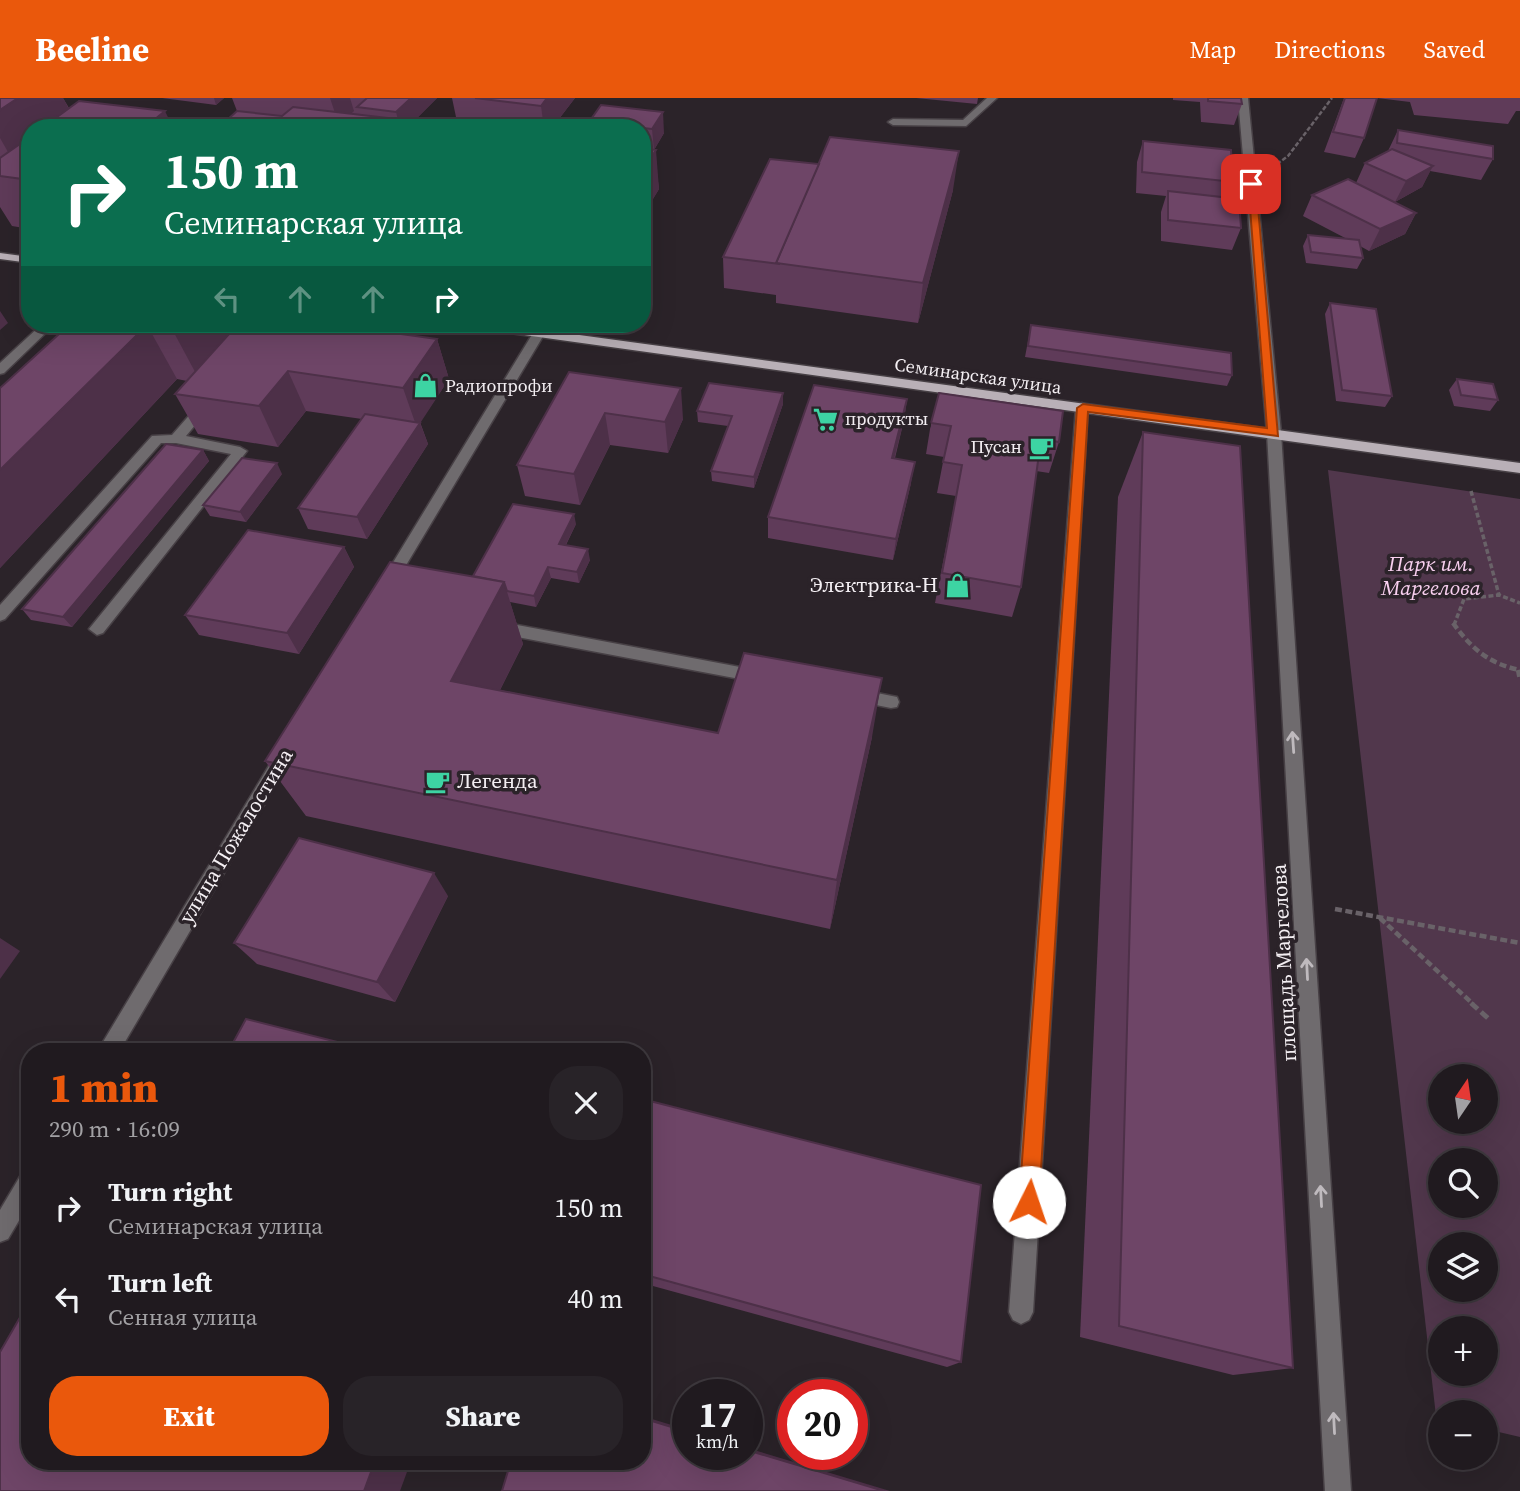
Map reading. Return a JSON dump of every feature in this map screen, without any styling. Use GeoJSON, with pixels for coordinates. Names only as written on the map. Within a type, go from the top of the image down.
{"type":"FeatureCollection","features":[{"type":"Feature","properties":{"kind":"main road"},"geometry":{"type":"LineString","coordinates":[[0,256],[21,259]]}},
{"type":"Feature","properties":{"kind":"main road","name":"Семинарская улица"},"geometry":{"type":"LineString","coordinates":[[539,333],[1520,468]]}},
{"type":"Feature","properties":{"kind":"street"},"geometry":{"type":"LineString","coordinates":[[893,122],[967,123],[992,98]]}},
{"type":"Feature","properties":{"kind":"street","name":"площадь Маргелова"},"geometry":{"type":"LineString","coordinates":[[1243,98],[1273,433],[1304,903],[1338,1491]]}},
{"type":"Feature","properties":{"kind":"street"},"geometry":{"type":"LineString","coordinates":[[0,370],[39,333]]}},
{"type":"Feature","properties":{"kind":"street"},"geometry":{"type":"LineString","coordinates":[[376,603],[539,333]]}},
{"type":"Feature","properties":{"kind":"street"},"geometry":{"type":"LineString","coordinates":[[176,439],[212,397]]}},
{"type":"Feature","properties":{"kind":"street"},"geometry":{"type":"LineString","coordinates":[[1021,1312],[1083,408]]}},
{"type":"Feature","properties":{"kind":"street"},"geometry":{"type":"LineString","coordinates":[[0,615],[157,439],[176,439],[240,451],[97,629]]}},
{"type":"Feature","properties":{"kind":"street"},"geometry":{"type":"LineString","coordinates":[[482,625],[782,681]]}},
{"type":"Feature","properties":{"kind":"street"},"geometry":{"type":"LineString","coordinates":[[836,691],[891,702]]}},
{"type":"Feature","properties":{"kind":"street","name":"улица Пожалостина"},"geometry":{"type":"LineString","coordinates":[[112,1043],[291,744]]}},
{"type":"Feature","properties":{"kind":"street"},"geometry":{"type":"LineString","coordinates":[[0,1231],[21,1196]]}},
{"type":"Feature","properties":{"kind":"path"},"geometry":{"type":"LineString","coordinates":[[1251,184],[1288,156],[1332,98]]}},
{"type":"Feature","properties":{"kind":"path"},"geometry":{"type":"LineString","coordinates":[[1462,459],[1499,595]]}},
{"type":"Feature","properties":{"kind":"path"},"geometry":{"type":"LineString","coordinates":[[1520,603],[1499,595],[1464,599],[1453,623],[1475,652],[1485,659],[1519,670],[1520,680]]}},
{"type":"Feature","properties":{"kind":"path"},"geometry":{"type":"LineString","coordinates":[[1304,903],[1520,943]]}},
{"type":"Feature","properties":{"kind":"path"},"geometry":{"type":"LineString","coordinates":[[1379,918],[1490,1020]]}},
{"type":"Feature","properties":{"kind":"green space","name":"Парк им. Маргелова"},"geometry":{"type":"Polygon","coordinates":[[[1328,470],[1520,499],[1520,1437],[1498,1432],[1498,1400],[1434,1400],[1433,1386],[1498,1386],[1498,1316],[1428,1316],[1428,1346],[1328,470]]]}},
{"type":"Feature","properties":{"kind":"building"},"geometry":{"type":"Polygon","coordinates":[[[0,98],[18,98],[0,110],[0,98]]]}},
{"type":"Feature","properties":{"kind":"building"},"geometry":{"type":"Polygon","coordinates":[[[367,98],[411,98],[396,112],[357,107],[367,98]]]}},
{"type":"Feature","properties":{"kind":"building"},"geometry":{"type":"Polygon","coordinates":[[[475,98],[547,98],[541,106],[475,98]]]}},
{"type":"Feature","properties":{"kind":"building"},"geometry":{"type":"Polygon","coordinates":[[[1208,98],[1241,98],[1242,104],[1208,101],[1208,98]]]}},
{"type":"Feature","properties":{"kind":"building"},"geometry":{"type":"Polygon","coordinates":[[[1345,98],[1377,98],[1364,138],[1333,132],[1345,98]]]}},
{"type":"Feature","properties":{"kind":"building"},"geometry":{"type":"Polygon","coordinates":[[[79,101],[165,111],[155,119],[54,119],[79,101]]]}},
{"type":"Feature","properties":{"kind":"building"},"geometry":{"type":"Polygon","coordinates":[[[601,105],[663,112],[652,129],[651,119],[591,119],[601,105]]]}},
{"type":"Feature","properties":{"kind":"building"},"geometry":{"type":"Polygon","coordinates":[[[293,107],[396,119],[228,119],[237,111],[282,116],[293,107]]]}},
{"type":"Feature","properties":{"kind":"building"},"geometry":{"type":"Polygon","coordinates":[[[1398,130],[1493,146],[1493,159],[1397,143],[1398,130]]]}},
{"type":"Feature","properties":{"kind":"building"},"geometry":{"type":"Polygon","coordinates":[[[830,137],[959,151],[923,283],[776,263],[830,137]]]}},
{"type":"Feature","properties":{"kind":"building"},"geometry":{"type":"Polygon","coordinates":[[[1143,141],[1231,150],[1233,182],[1142,172],[1143,141]]]}},
{"type":"Feature","properties":{"kind":"building"},"geometry":{"type":"Polygon","coordinates":[[[21,143],[21,179],[0,176],[0,158],[21,143]]]}},
{"type":"Feature","properties":{"kind":"building"},"geometry":{"type":"Polygon","coordinates":[[[1392,149],[1433,166],[1406,181],[1365,163],[1392,149]]]}},
{"type":"Feature","properties":{"kind":"building"},"geometry":{"type":"Polygon","coordinates":[[[770,159],[819,164],[776,263],[780,264],[723,257],[770,159]]]}},
{"type":"Feature","properties":{"kind":"building"},"geometry":{"type":"Polygon","coordinates":[[[1348,179],[1416,213],[1380,229],[1312,195],[1348,179]]]}},
{"type":"Feature","properties":{"kind":"building"},"geometry":{"type":"Polygon","coordinates":[[[1168,191],[1239,199],[1241,228],[1168,220],[1168,191]]]}},
{"type":"Feature","properties":{"kind":"building"},"geometry":{"type":"Polygon","coordinates":[[[1308,235],[1359,240],[1363,258],[1311,252],[1308,235]]]}},
{"type":"Feature","properties":{"kind":"building"},"geometry":{"type":"Polygon","coordinates":[[[1330,303],[1376,309],[1392,396],[1342,390],[1330,303]]]}},
{"type":"Feature","properties":{"kind":"building"},"geometry":{"type":"Polygon","coordinates":[[[1031,325],[1231,353],[1232,375],[1028,346],[1031,325]]]}},
{"type":"Feature","properties":{"kind":"building"},"geometry":{"type":"Polygon","coordinates":[[[60,333],[139,333],[0,470],[0,388],[60,333]]]}},
{"type":"Feature","properties":{"kind":"building"},"geometry":{"type":"Polygon","coordinates":[[[230,333],[394,333],[437,339],[403,388],[288,371],[259,406],[175,394],[230,333]]]}},
{"type":"Feature","properties":{"kind":"building"},"geometry":{"type":"Polygon","coordinates":[[[569,372],[681,388],[665,422],[605,413],[574,474],[517,465],[569,372]]]}},
{"type":"Feature","properties":{"kind":"building"},"geometry":{"type":"Polygon","coordinates":[[[1457,379],[1493,384],[1498,400],[1461,395],[1457,379]]]}},
{"type":"Feature","properties":{"kind":"building"},"geometry":{"type":"Polygon","coordinates":[[[709,383],[783,393],[754,477],[711,471],[732,416],[697,411],[709,383]]]}},
{"type":"Feature","properties":{"kind":"building"},"geometry":{"type":"Polygon","coordinates":[[[814,385],[907,399],[892,458],[915,462],[896,539],[768,517],[814,385]]]}},
{"type":"Feature","properties":{"kind":"building"},"geometry":{"type":"Polygon","coordinates":[[[939,393],[1063,411],[1059,442],[1041,439],[1021,587],[942,573],[962,465],[943,462],[951,426],[931,423],[939,393]]]}},
{"type":"Feature","properties":{"kind":"building"},"geometry":{"type":"Polygon","coordinates":[[[365,414],[420,423],[357,517],[298,508],[365,414]]]}},
{"type":"Feature","properties":{"kind":"building"},"geometry":{"type":"Polygon","coordinates":[[[1143,432],[1240,446],[1293,1368],[1119,1326],[1143,432]]]}},
{"type":"Feature","properties":{"kind":"building"},"geometry":{"type":"Polygon","coordinates":[[[166,444],[203,450],[63,617],[22,609],[166,444]]]}},
{"type":"Feature","properties":{"kind":"building"},"geometry":{"type":"Polygon","coordinates":[[[242,458],[277,463],[240,512],[203,505],[242,458]]]}},
{"type":"Feature","properties":{"kind":"building"},"geometry":{"type":"Polygon","coordinates":[[[513,504],[574,514],[559,544],[588,549],[577,572],[548,567],[534,596],[507,591],[504,582],[473,576],[513,504]]]}},
{"type":"Feature","properties":{"kind":"building"},"geometry":{"type":"Polygon","coordinates":[[[248,530],[344,547],[287,633],[185,615],[248,530]]]}},
{"type":"Feature","properties":{"kind":"building"},"geometry":{"type":"Polygon","coordinates":[[[390,562],[504,582],[451,681],[718,733],[744,653],[882,678],[837,880],[265,761],[390,562]]]}},
{"type":"Feature","properties":{"kind":"building"},"geometry":{"type":"Polygon","coordinates":[[[299,838],[434,873],[377,982],[234,943],[299,838]]]}},
{"type":"Feature","properties":{"kind":"building"},"geometry":{"type":"Polygon","coordinates":[[[246,1019],[341,1043],[233,1043],[246,1019]]]}},
{"type":"Feature","properties":{"kind":"building"},"geometry":{"type":"Polygon","coordinates":[[[651,1101],[981,1185],[961,1362],[651,1276],[651,1101]]]}},
{"type":"Feature","properties":{"kind":"building"},"geometry":{"type":"Polygon","coordinates":[[[21,1316],[21,1470],[372,1470],[364,1491],[0,1491],[0,1352],[21,1316]]]}},
{"type":"Feature","properties":{"kind":"building"},"geometry":{"type":"Polygon","coordinates":[[[651,1421],[672,1427],[672,1470],[763,1470],[763,1455],[777,1459],[777,1470],[814,1470],[884,1491],[502,1491],[508,1470],[651,1470],[651,1421]]]}},
{"type":"Feature","properties":{"kind":"place","name":"Радиопрофи"},"geometry":{"type":"Point","coordinates":[425,386]}},
{"type":"Feature","properties":{"kind":"place","name":"продукты"},"geometry":{"type":"Point","coordinates":[825,419]}},
{"type":"Feature","properties":{"kind":"place","name":"Пусан"},"geometry":{"type":"Point","coordinates":[1042,447]}},
{"type":"Feature","properties":{"kind":"place","name":"Электрика-Н"},"geometry":{"type":"Point","coordinates":[958,585]}},
{"type":"Feature","properties":{"kind":"place","name":"Легенда"},"geometry":{"type":"Point","coordinates":[437,781]}},
{"type":"Feature","properties":{"kind":"route"},"geometry":{"type":"LineString","coordinates":[[1029,1202],[1083,408],[1273,433],[1251,184]]}}]}
